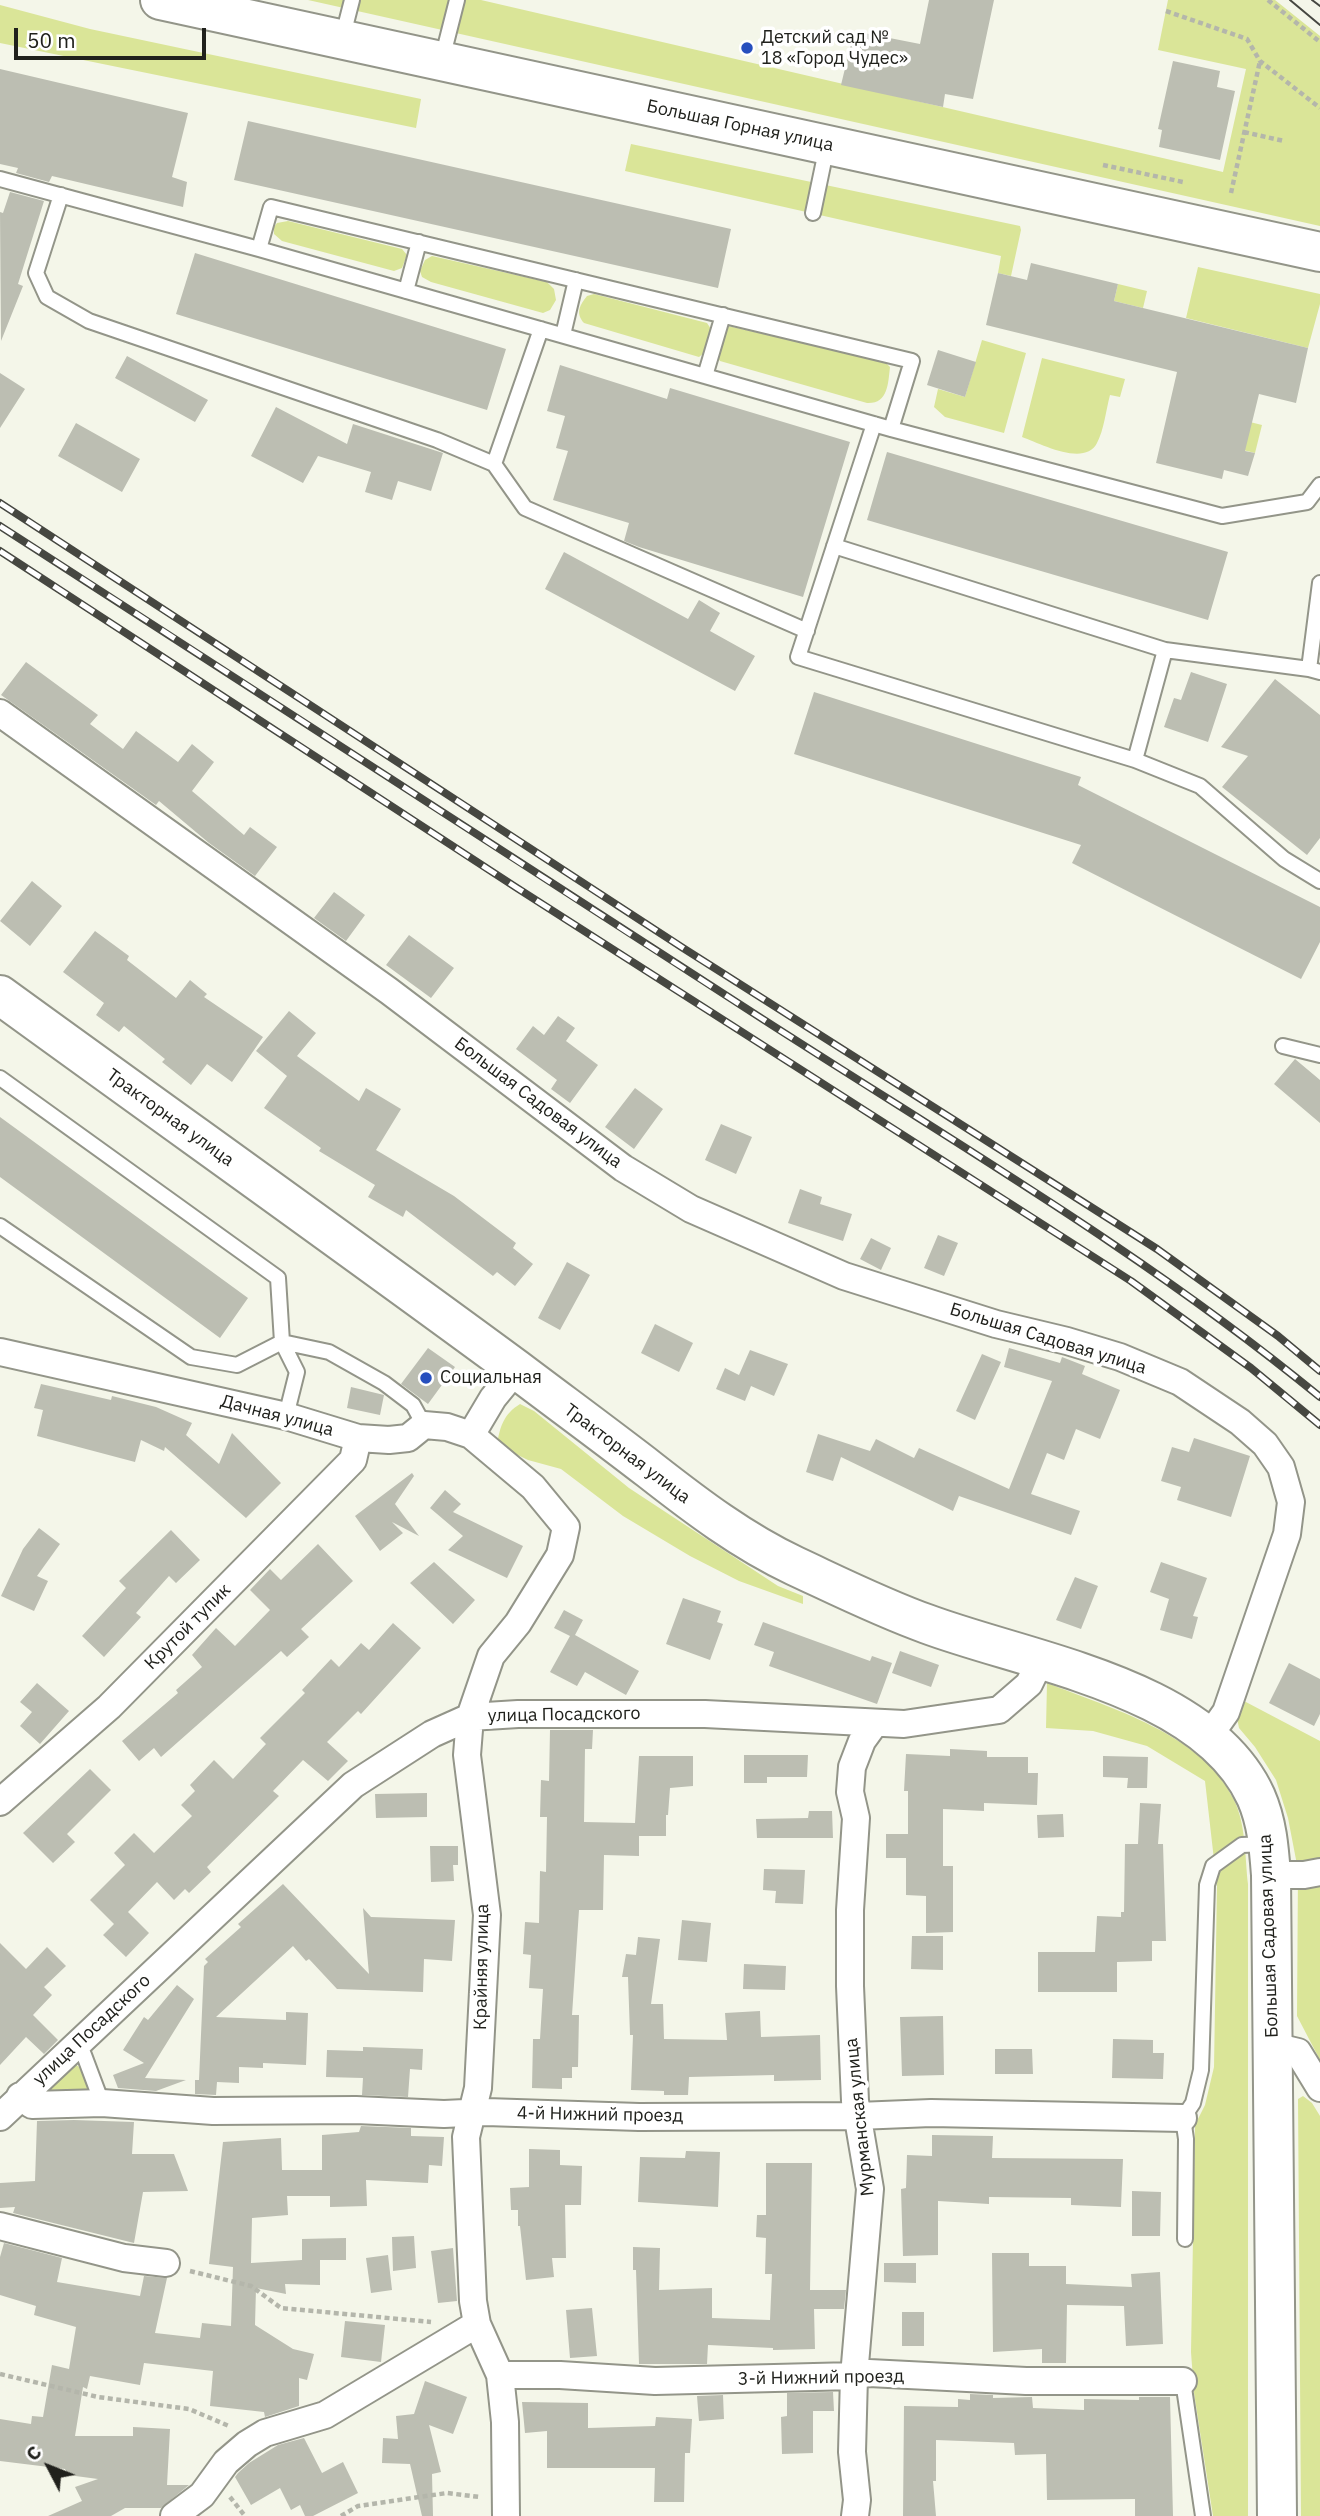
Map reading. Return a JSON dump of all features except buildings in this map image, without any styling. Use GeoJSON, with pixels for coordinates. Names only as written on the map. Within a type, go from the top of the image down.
{"type":"FeatureCollection","features":[{"type":"Feature","properties":{"kind":"main road","name":"Большая Горная улица"},"geometry":{"type":"LineString","coordinates":[[160,0],[1320,252]]}},
{"type":"Feature","properties":{"kind":"main road","name":"Тракторная улица"},"geometry":{"type":"LineString","coordinates":[[0,995],[516,1370],[711,1518],[791,1564],[926,1624],[1041,1659],[1123,1689],[1162,1707],[1209,1736]]}},
{"type":"Feature","properties":{"kind":"main road","name":"Большая Садовая улица"},"geometry":{"type":"LineString","coordinates":[[1209,1736],[1238,1769],[1254,1794],[1266,1826],[1270,1859],[1277,2516]]}},
{"type":"Feature","properties":{"kind":"street","name":"Большая Садовая улица"},"geometry":{"type":"LineString","coordinates":[[0,713],[389,991],[622,1168],[691,1209],[844,1276],[996,1324],[1120,1357],[1180,1382],[1240,1422],[1265,1444],[1281,1467],[1291,1502],[1287,1534],[1226,1712],[1209,1736]]}},
{"type":"Feature","properties":{"kind":"street","name":"Дачная улица"},"geometry":{"type":"LineString","coordinates":[[0,1352],[286,1416],[358,1438],[408,1438],[424,1424]]}},
{"type":"Feature","properties":{"kind":"street"},"geometry":{"type":"LineString","coordinates":[[424,1424],[447,1427],[471,1435],[493,1398],[516,1370]]}},
{"type":"Feature","properties":{"kind":"street","name":"Крайняя улица"},"geometry":{"type":"LineString","coordinates":[[471,1435],[533,1487],[566,1527],[560,1555],[518,1623],[491,1656],[470,1717],[467,1755],[487,1915],[478,2088],[466,2137],[473,2301],[469,2328],[500,2375],[505,2422],[506,2507]]}},
{"type":"Feature","properties":{"kind":"street","name":"Крутой тупик"},"geometry":{"type":"LineString","coordinates":[[0,1802],[109,1707],[353,1460],[358,1438]]}},
{"type":"Feature","properties":{"kind":"street","name":"улица Посадского"},"geometry":{"type":"LineString","coordinates":[[0,2117],[353,1785],[432,1734],[470,1717],[518,1714],[705,1713],[904,1724],[999,1710],[1029,1684],[1041,1659]]}},
{"type":"Feature","properties":{"kind":"street","name":"Мурманская улица"},"geometry":{"type":"LineString","coordinates":[[855,2516],[857,2500],[852,2452],[854,2376],[870,2189],[855,2101],[850,1910],[856,1818],[850,1792],[852,1767],[862,1741],[875,1723]]}},
{"type":"Feature","properties":{"kind":"street"},"geometry":{"type":"LineString","coordinates":[[1270,1859],[1304,1875],[1320,1872]]}},
{"type":"Feature","properties":{"kind":"street"},"geometry":{"type":"LineString","coordinates":[[1273,2046],[1298,2052],[1320,2088]]}},
{"type":"Feature","properties":{"kind":"street","name":"4-й Нижний проезд"},"geometry":{"type":"LineString","coordinates":[[20,2096],[32,2105],[102,2103],[213,2111],[356,2110],[639,2117],[931,2113],[1183,2118]]}},
{"type":"Feature","properties":{"kind":"street"},"geometry":{"type":"LineString","coordinates":[[0,2226],[124,2258],[166,2263]]}},
{"type":"Feature","properties":{"kind":"street"},"geometry":{"type":"LineString","coordinates":[[174,2516],[202,2494],[226,2462],[247,2444],[265,2433],[325,2415],[469,2328]]}},
{"type":"Feature","properties":{"kind":"street","name":"3-й Нижний проезд"},"geometry":{"type":"LineString","coordinates":[[500,2375],[560,2375],[655,2381],[854,2376],[869,2373],[1026,2381],[1183,2381]]}},
{"type":"Feature","properties":{"kind":"lane"},"geometry":{"type":"LineString","coordinates":[[342,40],[352,0]]}},
{"type":"Feature","properties":{"kind":"lane"},"geometry":{"type":"LineString","coordinates":[[441,61],[457,0]]}},
{"type":"Feature","properties":{"kind":"lane"},"geometry":{"type":"LineString","coordinates":[[813,213],[827,145]]}},
{"type":"Feature","properties":{"kind":"lane"},"geometry":{"type":"LineString","coordinates":[[0,179],[259,249],[891,429],[1222,516],[1307,502],[1320,485]]}},
{"type":"Feature","properties":{"kind":"lane"},"geometry":{"type":"LineString","coordinates":[[61,195],[36,273],[47,297],[89,321],[437,440],[494,464],[525,508],[807,631]]}},
{"type":"Feature","properties":{"kind":"lane"},"geometry":{"type":"LineString","coordinates":[[259,249],[271,206],[912,361],[891,429]]}},
{"type":"Feature","properties":{"kind":"lane"},"geometry":{"type":"LineString","coordinates":[[406,291],[419,242]]}},
{"type":"Feature","properties":{"kind":"lane"},"geometry":{"type":"LineString","coordinates":[[563,335],[576,280]]}},
{"type":"Feature","properties":{"kind":"lane"},"geometry":{"type":"LineString","coordinates":[[705,376],[723,315]]}},
{"type":"Feature","properties":{"kind":"lane"},"geometry":{"type":"LineString","coordinates":[[494,464],[541,329]]}},
{"type":"Feature","properties":{"kind":"lane"},"geometry":{"type":"LineString","coordinates":[[874,424],[798,657],[1135,760],[1200,786],[1284,859],[1320,881]]}},
{"type":"Feature","properties":{"kind":"lane"},"geometry":{"type":"LineString","coordinates":[[834,546],[1165,650],[1314,670],[1320,583]]}},
{"type":"Feature","properties":{"kind":"lane"},"geometry":{"type":"LineString","coordinates":[[1135,760],[1165,650]]}},
{"type":"Feature","properties":{"kind":"lane"},"geometry":{"type":"LineString","coordinates":[[1283,1046],[1320,1055]]}},
{"type":"Feature","properties":{"kind":"lane"},"geometry":{"type":"LineString","coordinates":[[0,1078],[278,1278],[282,1342],[297,1372],[286,1416]]}},
{"type":"Feature","properties":{"kind":"lane"},"geometry":{"type":"LineString","coordinates":[[0,1226],[191,1357],[237,1364],[282,1342],[329,1352],[384,1383],[412,1405],[424,1424]]}},
{"type":"Feature","properties":{"kind":"lane"},"geometry":{"type":"LineString","coordinates":[[1185,2239],[1186,2139],[1183,2118],[1193,2103],[1201,2070],[1207,1885],[1213,1866],[1242,1844],[1270,1859]]}},
{"type":"Feature","properties":{"kind":"lane"},"geometry":{"type":"LineString","coordinates":[[76,2046],[84,2055],[102,2103]]}},
{"type":"Feature","properties":{"kind":"lane"},"geometry":{"type":"LineString","coordinates":[[1183,2381],[1203,2516]]}},
{"type":"Feature","properties":{"kind":"path"},"geometry":{"type":"LineString","coordinates":[[1268,0],[1320,42]]}},
{"type":"Feature","properties":{"kind":"path"},"geometry":{"type":"LineString","coordinates":[[1166,11],[1247,39],[1260,61],[1320,108]]}},
{"type":"Feature","properties":{"kind":"path"},"geometry":{"type":"LineString","coordinates":[[1231,193],[1260,61]]}},
{"type":"Feature","properties":{"kind":"path"},"geometry":{"type":"LineString","coordinates":[[1244,132],[1284,141]]}},
{"type":"Feature","properties":{"kind":"path"},"geometry":{"type":"LineString","coordinates":[[1103,165],[1183,182]]}},
{"type":"Feature","properties":{"kind":"path"},"geometry":{"type":"LineString","coordinates":[[166,2263],[251,2286],[281,2308],[469,2328]]}},
{"type":"Feature","properties":{"kind":"path"},"geometry":{"type":"LineString","coordinates":[[0,2374],[99,2397],[189,2409],[229,2426],[247,2444]]}},
{"type":"Feature","properties":{"kind":"path"},"geometry":{"type":"LineString","coordinates":[[341,2516],[358,2506],[447,2493],[506,2507]]}},
{"type":"Feature","properties":{"kind":"green space"},"geometry":{"type":"Polygon","coordinates":[[[308,0],[481,0],[1223,172],[1246,69],[1158,50],[1168,0],[1275,0],[1320,36],[1320,226],[308,0]]]}},
{"type":"Feature","properties":{"kind":"green space"},"geometry":{"type":"Polygon","coordinates":[[[0,5],[90,29],[421,99],[416,128],[0,43],[0,5]]]}},
{"type":"Feature","properties":{"kind":"green space"},"geometry":{"type":"Polygon","coordinates":[[[631,144],[1020,226],[1011,276],[998,273],[1001,256],[625,171],[631,144]]]}},
{"type":"Feature","properties":{"kind":"green space"},"geometry":{"type":"Polygon","coordinates":[[[288,221],[402,249],[407,255],[402,268],[394,271],[282,241],[274,234],[274,227],[277,223],[288,221]]]}},
{"type":"Feature","properties":{"kind":"green space"},"geometry":{"type":"Polygon","coordinates":[[[432,256],[547,282],[554,289],[556,300],[550,310],[543,313],[431,282],[422,277],[420,271],[425,260],[432,256]]]}},
{"type":"Feature","properties":{"kind":"green space"},"geometry":{"type":"Polygon","coordinates":[[[1198,267],[1320,294],[1320,304],[1308,348],[1186,318],[1198,267]]]}},
{"type":"Feature","properties":{"kind":"green space"},"geometry":{"type":"Polygon","coordinates":[[[1118,284],[1147,291],[1143,308],[1114,301],[1118,284]]]}},
{"type":"Feature","properties":{"kind":"green space"},"geometry":{"type":"Polygon","coordinates":[[[594,294],[707,323],[711,329],[704,353],[699,357],[584,323],[579,312],[581,306],[587,296],[594,294]]]}},
{"type":"Feature","properties":{"kind":"green space"},"geometry":{"type":"Polygon","coordinates":[[[728,326],[884,361],[890,367],[886,392],[879,400],[867,403],[720,361],[717,357],[723,332],[728,326]]]}},
{"type":"Feature","properties":{"kind":"green space"},"geometry":{"type":"Polygon","coordinates":[[[982,340],[1026,353],[1004,433],[945,417],[934,407],[938,389],[965,397],[982,340]]]}},
{"type":"Feature","properties":{"kind":"green space"},"geometry":{"type":"Polygon","coordinates":[[[1042,358],[1125,379],[1120,397],[1110,395],[1101,432],[1091,450],[1083,453],[1062,452],[1022,437],[1042,358]]]}},
{"type":"Feature","properties":{"kind":"green space"},"geometry":{"type":"Polygon","coordinates":[[[1238,419],[1262,425],[1255,453],[1231,447],[1238,419]]]}},
{"type":"Feature","properties":{"kind":"green space"},"geometry":{"type":"Polygon","coordinates":[[[520,1404],[534,1411],[629,1488],[778,1586],[803,1596],[803,1604],[739,1581],[690,1556],[623,1516],[561,1469],[528,1460],[497,1445],[504,1421],[520,1404]]]}},
{"type":"Feature","properties":{"kind":"green space"},"geometry":{"type":"Polygon","coordinates":[[[1047,1683],[1152,1726],[1201,1757],[1220,1777],[1234,1800],[1241,1820],[1248,1884],[1248,2516],[1213,2516],[1194,2393],[1191,2352],[1195,2125],[1205,2105],[1214,2067],[1217,1886],[1205,1781],[1147,1746],[1093,1731],[1046,1728],[1047,1683]]]}},
{"type":"Feature","properties":{"kind":"green space"},"geometry":{"type":"Polygon","coordinates":[[[1244,1701],[1320,1741],[1320,2060],[1297,2016],[1298,1870],[1288,1818],[1276,1780],[1239,1728],[1237,1718],[1244,1701]]]}},
{"type":"Feature","properties":{"kind":"green space"},"geometry":{"type":"Polygon","coordinates":[[[72,2061],[79,2067],[90,2088],[88,2092],[50,2097],[44,2091],[72,2061]]]}},
{"type":"Feature","properties":{"kind":"green space"},"geometry":{"type":"Polygon","coordinates":[[[1303,2096],[1312,2103],[1320,2116],[1320,2516],[1301,2516],[1298,2099],[1303,2096]]]}},
{"type":"Feature","properties":{"kind":"tram line"},"geometry":{"type":"LineString","coordinates":[[1290,0],[1320,25]]}},
{"type":"Feature","properties":{"kind":"tram line"},"geometry":{"type":"LineString","coordinates":[[1312,0],[1320,6]]}},
{"type":"Feature","properties":{"kind":"railway"},"geometry":{"type":"LineString","coordinates":[[0,503],[683,948],[1157,1249],[1278,1336],[1320,1371]]}},
{"type":"Feature","properties":{"kind":"railway"},"geometry":{"type":"LineString","coordinates":[[0,526],[1116,1246],[1254,1345],[1320,1397]]}},
{"type":"Feature","properties":{"kind":"railway"},"geometry":{"type":"LineString","coordinates":[[0,551],[517,888],[1131,1281],[1251,1368],[1320,1425]]}},
{"type":"Feature","properties":{"kind":"place","name":"Детский сад № 18 «Город Чудес»"},"geometry":{"type":"Point","coordinates":[747,48]}},
{"type":"Feature","properties":{"kind":"place","name":"Социальная"},"geometry":{"type":"Point","coordinates":[426,1378]}}]}
